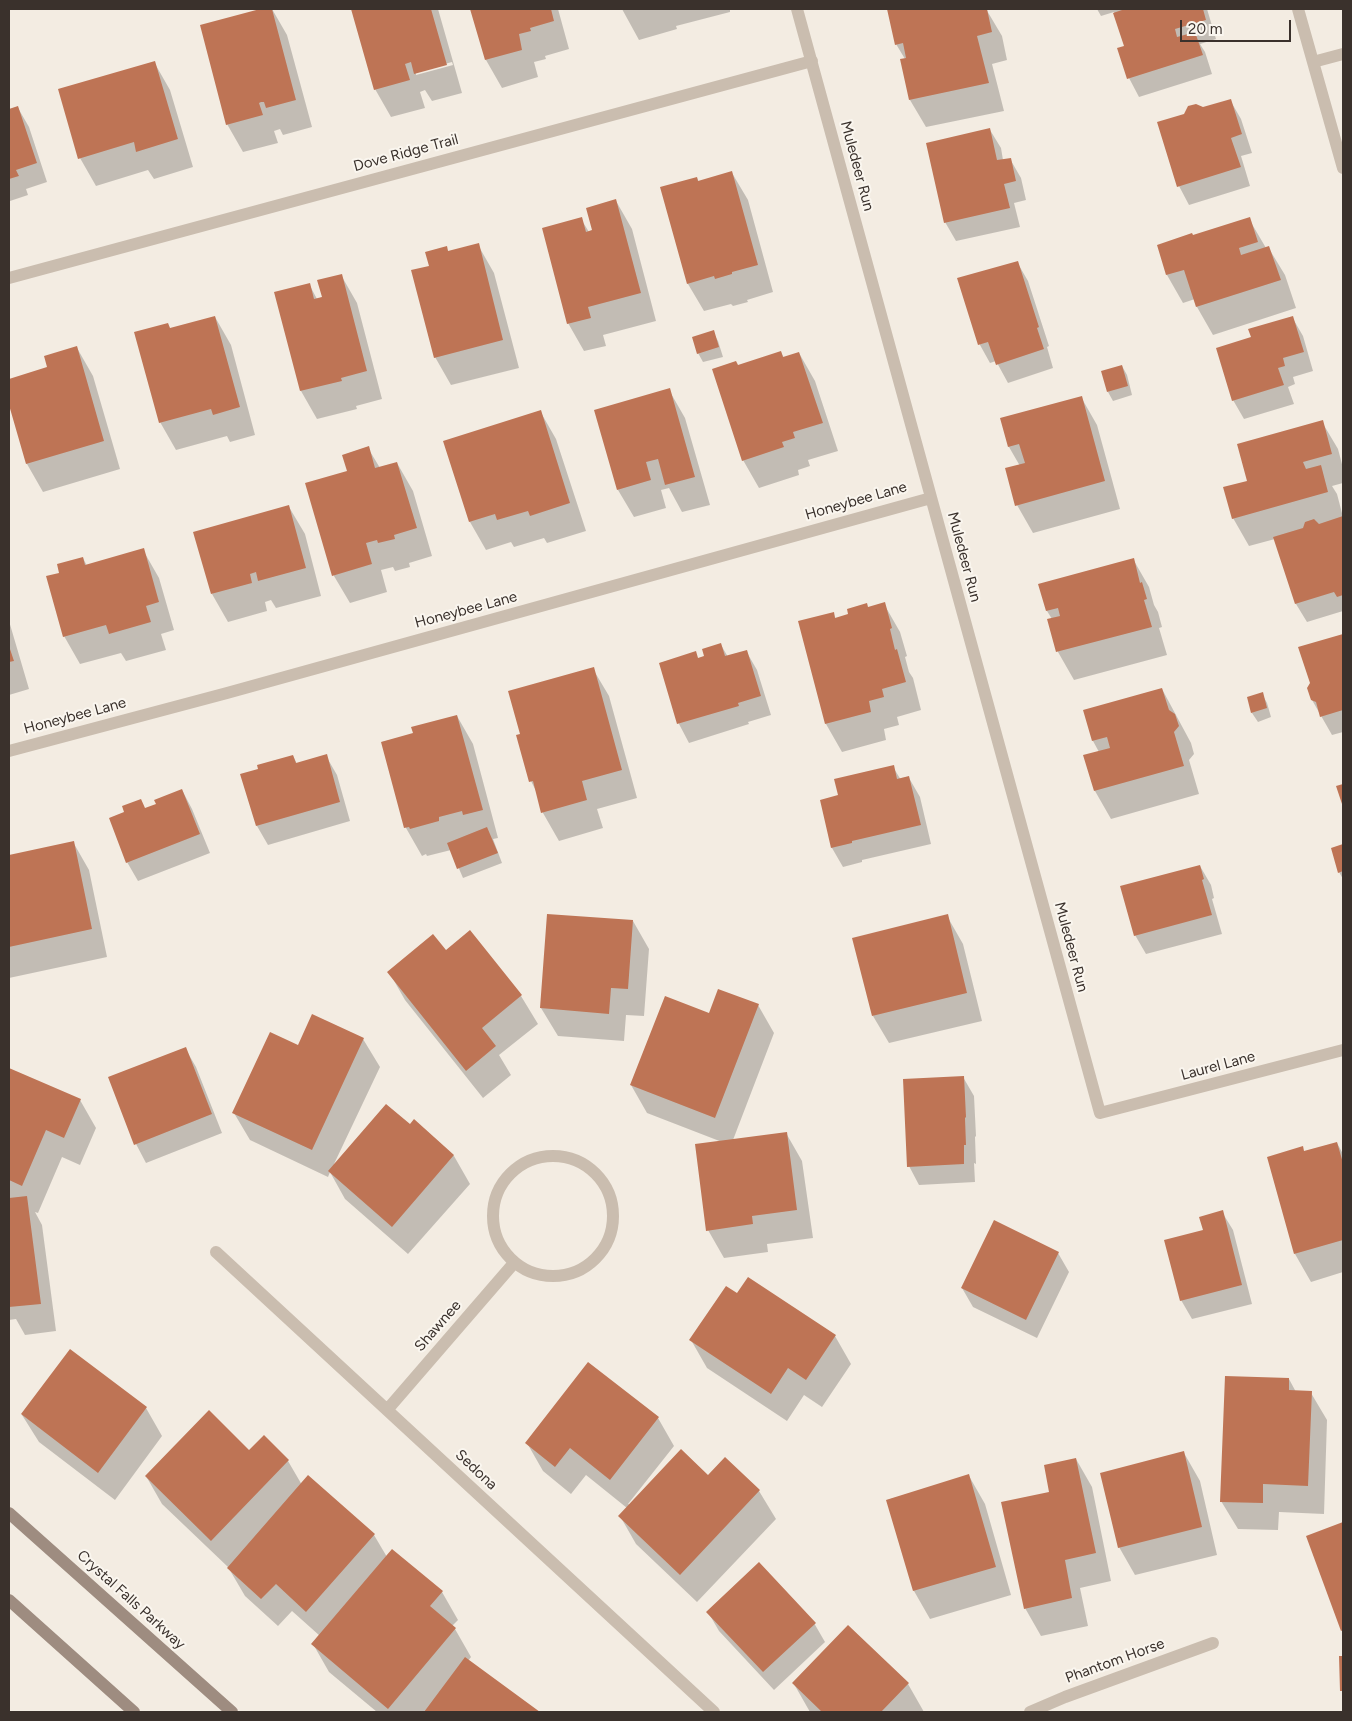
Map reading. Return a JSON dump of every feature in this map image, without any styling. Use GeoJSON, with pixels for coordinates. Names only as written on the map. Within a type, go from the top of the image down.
{"type":"FeatureCollection","features":[{"type":"Feature","properties":{"kind":"main road","name":"Crystal Falls Parkway"},"geometry":{"type":"LineString","coordinates":[[9,1513],[232,1712]]}},
{"type":"Feature","properties":{"kind":"main road"},"geometry":{"type":"LineString","coordinates":[[9,1600],[134,1712]]}},
{"type":"Feature","properties":{"kind":"street","name":"Muledeer Run"},"geometry":{"type":"LineString","coordinates":[[798,9],[1100,1113]]}},
{"type":"Feature","properties":{"kind":"street"},"geometry":{"type":"LineString","coordinates":[[1298,9],[1343,168]]}},
{"type":"Feature","properties":{"kind":"street"},"geometry":{"type":"LineString","coordinates":[[1313,62],[1343,54]]}},
{"type":"Feature","properties":{"kind":"street","name":"Dove Ridge Trail"},"geometry":{"type":"LineString","coordinates":[[9,278],[812,61]]}},
{"type":"Feature","properties":{"kind":"street","name":"Honeybee Lane"},"geometry":{"type":"LineString","coordinates":[[9,751],[246,688],[931,498]]}},
{"type":"Feature","properties":{"kind":"street","name":"Laurel Lane"},"geometry":{"type":"LineString","coordinates":[[1100,1113],[1343,1050]]}},
{"type":"Feature","properties":{"kind":"street"},"geometry":{"type":"LineString","coordinates":[[562,1155],[581,1162],[597,1173],[608,1190],[613,1210],[612,1230],[604,1249],[590,1264],[572,1274],[552,1277],[532,1273],[514,1263],[501,1248],[494,1230],[493,1210],[498,1191],[508,1175],[524,1162],[542,1156],[562,1155]]}},
{"type":"Feature","properties":{"kind":"street","name":"Sedona"},"geometry":{"type":"LineString","coordinates":[[216,1252],[714,1712]]}},
{"type":"Feature","properties":{"kind":"street","name":"Shawnee"},"geometry":{"type":"LineString","coordinates":[[386,1410],[514,1263]]}},
{"type":"Feature","properties":{"kind":"street","name":"Phantom Horse"},"geometry":{"type":"LineString","coordinates":[[1030,1712],[1065,1697],[1213,1643]]}},
{"type":"Feature","properties":{"kind":"building"},"geometry":{"type":"Polygon","coordinates":[[[260,9],[272,9],[296,100],[266,108],[264,102],[261,102],[259,103],[263,115],[226,125],[200,25],[260,9]]]}},
{"type":"Feature","properties":{"kind":"building"},"geometry":{"type":"Polygon","coordinates":[[[351,9],[431,9],[447,65],[414,74],[411,62],[405,64],[410,80],[374,90],[351,9]]]}},
{"type":"Feature","properties":{"kind":"building"},"geometry":{"type":"Polygon","coordinates":[[[470,9],[551,9],[554,21],[530,28],[531,31],[519,34],[522,50],[485,60],[470,9]]]}},
{"type":"Feature","properties":{"kind":"building"},"geometry":{"type":"Polygon","coordinates":[[[887,9],[987,9],[992,32],[977,36],[989,83],[909,100],[900,59],[906,58],[903,43],[895,45],[887,9]]]}},
{"type":"Feature","properties":{"kind":"building"},"geometry":{"type":"Polygon","coordinates":[[[1125,9],[1203,9],[1206,20],[1175,29],[1177,37],[1195,32],[1203,55],[1127,79],[1117,48],[1124,46],[1113,13],[1125,9]]]}},
{"type":"Feature","properties":{"kind":"building"},"geometry":{"type":"Polygon","coordinates":[[[155,61],[178,139],[136,152],[134,142],[78,159],[58,89],[155,61]]]}},
{"type":"Feature","properties":{"kind":"building"},"geometry":{"type":"Polygon","coordinates":[[[1231,99],[1242,134],[1231,138],[1241,167],[1177,187],[1157,122],[1184,114],[1188,106],[1196,104],[1203,107],[1231,99]]]}},
{"type":"Feature","properties":{"kind":"building"},"geometry":{"type":"Polygon","coordinates":[[[18,106],[37,163],[16,170],[19,176],[9,179],[9,109],[18,106]]]}},
{"type":"Feature","properties":{"kind":"building"},"geometry":{"type":"Polygon","coordinates":[[[990,128],[997,160],[1011,158],[1016,181],[1004,184],[1010,208],[944,223],[926,143],[990,128]]]}},
{"type":"Feature","properties":{"kind":"building"},"geometry":{"type":"Polygon","coordinates":[[[732,171],[758,265],[715,279],[714,276],[687,284],[660,187],[697,177],[698,181],[732,171]]]}},
{"type":"Feature","properties":{"kind":"building"},"geometry":{"type":"Polygon","coordinates":[[[616,199],[641,293],[588,307],[591,318],[567,324],[542,228],[582,217],[586,232],[592,230],[586,208],[616,199]]]}},
{"type":"Feature","properties":{"kind":"building"},"geometry":{"type":"Polygon","coordinates":[[[1250,217],[1258,242],[1239,248],[1241,255],[1269,246],[1281,280],[1196,307],[1184,270],[1166,275],[1157,245],[1250,217]]]}},
{"type":"Feature","properties":{"kind":"building"},"geometry":{"type":"Polygon","coordinates":[[[479,243],[503,340],[434,358],[411,270],[429,266],[425,252],[447,246],[448,251],[479,243]]]}},
{"type":"Feature","properties":{"kind":"building"},"geometry":{"type":"Polygon","coordinates":[[[1018,261],[1044,349],[996,365],[988,342],[978,345],[957,278],[1018,261]]]}},
{"type":"Feature","properties":{"kind":"building"},"geometry":{"type":"Polygon","coordinates":[[[342,274],[367,371],[341,378],[342,381],[300,391],[274,292],[310,283],[314,299],[322,297],[317,280],[342,274]]]}},
{"type":"Feature","properties":{"kind":"building"},"geometry":{"type":"Polygon","coordinates":[[[215,316],[240,407],[213,415],[211,409],[159,423],[134,332],[168,323],[170,328],[215,316]]]}},
{"type":"Feature","properties":{"kind":"building"},"geometry":{"type":"Polygon","coordinates":[[[1293,316],[1304,352],[1283,358],[1285,366],[1278,368],[1284,385],[1232,401],[1216,348],[1251,337],[1248,329],[1293,316]]]}},
{"type":"Feature","properties":{"kind":"building"},"geometry":{"type":"Polygon","coordinates":[[[714,330],[719,347],[697,354],[692,337],[714,330]]]}},
{"type":"Feature","properties":{"kind":"building"},"geometry":{"type":"Polygon","coordinates":[[[77,346],[104,441],[26,464],[9,405],[9,379],[47,367],[44,356],[77,346]]]}},
{"type":"Feature","properties":{"kind":"building"},"geometry":{"type":"Polygon","coordinates":[[[781,351],[783,357],[799,352],[823,423],[793,432],[795,438],[782,442],[784,447],[742,461],[712,369],[736,361],[738,365],[781,351]]]}},
{"type":"Feature","properties":{"kind":"building"},"geometry":{"type":"Polygon","coordinates":[[[1122,365],[1128,386],[1107,392],[1101,371],[1122,365]]]}},
{"type":"Feature","properties":{"kind":"building"},"geometry":{"type":"Polygon","coordinates":[[[670,388],[695,477],[665,485],[658,459],[646,462],[651,480],[617,490],[594,410],[670,388]]]}},
{"type":"Feature","properties":{"kind":"building"},"geometry":{"type":"Polygon","coordinates":[[[1082,396],[1105,481],[1015,506],[1005,468],[1025,463],[1019,444],[1008,447],[1000,418],[1082,396]]]}},
{"type":"Feature","properties":{"kind":"building"},"geometry":{"type":"Polygon","coordinates":[[[541,410],[570,503],[530,516],[528,511],[497,520],[495,514],[469,522],[443,441],[541,410]]]}},
{"type":"Feature","properties":{"kind":"building"},"geometry":{"type":"Polygon","coordinates":[[[1323,420],[1332,454],[1303,462],[1306,469],[1321,465],[1328,492],[1232,519],[1223,487],[1247,481],[1237,444],[1323,420]]]}},
{"type":"Feature","properties":{"kind":"building"},"geometry":{"type":"Polygon","coordinates":[[[369,446],[375,468],[397,462],[417,528],[394,535],[395,539],[378,543],[377,540],[366,543],[372,564],[332,576],[305,483],[347,471],[342,455],[369,446]]]}},
{"type":"Feature","properties":{"kind":"building"},"geometry":{"type":"Polygon","coordinates":[[[289,505],[306,568],[258,581],[256,572],[250,574],[252,583],[211,594],[193,532],[289,505]]]}},
{"type":"Feature","properties":{"kind":"building"},"geometry":{"type":"Polygon","coordinates":[[[1343,516],[1343,595],[1337,597],[1334,592],[1295,604],[1273,537],[1303,528],[1305,522],[1314,519],[1319,524],[1343,516]]]}},
{"type":"Feature","properties":{"kind":"building"},"geometry":{"type":"Polygon","coordinates":[[[144,548],[159,602],[146,606],[151,622],[109,634],[106,625],[63,637],[46,576],[59,573],[57,564],[83,557],[85,565],[144,548]]]}},
{"type":"Feature","properties":{"kind":"building"},"geometry":{"type":"Polygon","coordinates":[[[1134,558],[1140,583],[1142,582],[1147,599],[1144,600],[1152,627],[1056,652],[1047,619],[1060,616],[1058,608],[1046,611],[1038,584],[1134,558]]]}},
{"type":"Feature","properties":{"kind":"building"},"geometry":{"type":"Polygon","coordinates":[[[885,602],[892,628],[890,629],[895,650],[897,649],[906,682],[882,689],[884,697],[869,701],[871,712],[825,724],[798,621],[834,612],[835,618],[848,614],[847,609],[867,603],[868,607],[885,602]]]}},
{"type":"Feature","properties":{"kind":"building"},"geometry":{"type":"Polygon","coordinates":[[[1343,634],[1343,710],[1320,717],[1316,702],[1311,700],[1307,688],[1310,683],[1298,647],[1343,634]]]}},
{"type":"Feature","properties":{"kind":"building"},"geometry":{"type":"Polygon","coordinates":[[[721,643],[725,656],[747,650],[761,696],[738,703],[739,706],[677,724],[659,663],[696,651],[698,658],[704,656],[702,649],[721,643]]]}},
{"type":"Feature","properties":{"kind":"building"},"geometry":{"type":"Polygon","coordinates":[[[9,646],[14,661],[9,662],[9,646]]]}},
{"type":"Feature","properties":{"kind":"building"},"geometry":{"type":"Polygon","coordinates":[[[594,667],[622,770],[582,781],[587,800],[541,813],[533,781],[529,782],[516,735],[520,734],[508,691],[594,667]]]}},
{"type":"Feature","properties":{"kind":"building"},"geometry":{"type":"Polygon","coordinates":[[[1162,688],[1169,710],[1175,714],[1179,726],[1174,732],[1184,766],[1094,791],[1083,755],[1110,748],[1107,737],[1092,741],[1083,710],[1162,688]]]}},
{"type":"Feature","properties":{"kind":"building"},"geometry":{"type":"Polygon","coordinates":[[[1263,692],[1267,708],[1251,713],[1247,697],[1263,692]]]}},
{"type":"Feature","properties":{"kind":"building"},"geometry":{"type":"Polygon","coordinates":[[[457,715],[483,810],[463,815],[462,811],[439,817],[439,821],[410,829],[409,827],[404,828],[381,742],[413,733],[411,727],[457,715]]]}},
{"type":"Feature","properties":{"kind":"building"},"geometry":{"type":"Polygon","coordinates":[[[327,754],[340,802],[256,826],[240,774],[258,769],[257,765],[293,755],[296,763],[327,754]]]}},
{"type":"Feature","properties":{"kind":"building"},"geometry":{"type":"Polygon","coordinates":[[[894,765],[897,779],[909,776],[921,825],[852,841],[852,843],[831,848],[820,800],[838,795],[834,779],[894,765]]]}},
{"type":"Feature","properties":{"kind":"building"},"geometry":{"type":"Polygon","coordinates":[[[1343,784],[1343,807],[1336,786],[1343,784]]]}},
{"type":"Feature","properties":{"kind":"building"},"geometry":{"type":"Polygon","coordinates":[[[182,789],[200,834],[126,863],[109,818],[124,812],[122,806],[141,799],[145,808],[156,804],[154,800],[182,789]]]}},
{"type":"Feature","properties":{"kind":"building"},"geometry":{"type":"Polygon","coordinates":[[[487,827],[498,853],[457,869],[447,843],[487,827]]]}},
{"type":"Feature","properties":{"kind":"building"},"geometry":{"type":"Polygon","coordinates":[[[74,841],[92,929],[9,947],[9,855],[74,841]]]}},
{"type":"Feature","properties":{"kind":"building"},"geometry":{"type":"Polygon","coordinates":[[[1343,844],[1343,871],[1338,873],[1331,848],[1343,844]]]}},
{"type":"Feature","properties":{"kind":"building"},"geometry":{"type":"Polygon","coordinates":[[[1200,865],[1204,879],[1202,880],[1212,915],[1134,936],[1120,886],[1200,865]]]}},
{"type":"Feature","properties":{"kind":"building"},"geometry":{"type":"Polygon","coordinates":[[[547,914],[633,920],[628,989],[611,988],[609,1014],[540,1008],[547,914]]]}},
{"type":"Feature","properties":{"kind":"building"},"geometry":{"type":"Polygon","coordinates":[[[948,914],[967,993],[872,1016],[852,938],[948,914]]]}},
{"type":"Feature","properties":{"kind":"building"},"geometry":{"type":"Polygon","coordinates":[[[470,930],[522,995],[482,1028],[496,1046],[466,1071],[387,972],[433,934],[446,950],[470,930]]]}},
{"type":"Feature","properties":{"kind":"building"},"geometry":{"type":"Polygon","coordinates":[[[718,989],[759,1004],[715,1118],[630,1085],[665,996],[709,1013],[718,989]]]}},
{"type":"Feature","properties":{"kind":"building"},"geometry":{"type":"Polygon","coordinates":[[[312,1014],[364,1038],[312,1150],[232,1113],[270,1032],[298,1045],[312,1014]]]}},
{"type":"Feature","properties":{"kind":"building"},"geometry":{"type":"Polygon","coordinates":[[[186,1047],[212,1114],[134,1145],[108,1077],[186,1047]]]}},
{"type":"Feature","properties":{"kind":"building"},"geometry":{"type":"Polygon","coordinates":[[[9,1068],[81,1099],[64,1138],[46,1130],[22,1186],[9,1180],[9,1068]]]}},
{"type":"Feature","properties":{"kind":"building"},"geometry":{"type":"Polygon","coordinates":[[[964,1076],[966,1145],[964,1145],[964,1164],[907,1167],[903,1079],[964,1076]]]}},
{"type":"Feature","properties":{"kind":"building"},"geometry":{"type":"Polygon","coordinates":[[[386,1104],[410,1124],[414,1119],[454,1155],[392,1227],[328,1171],[386,1104]]]}},
{"type":"Feature","properties":{"kind":"building"},"geometry":{"type":"Polygon","coordinates":[[[787,1132],[797,1210],[752,1216],[753,1224],[706,1231],[695,1144],[787,1132]]]}},
{"type":"Feature","properties":{"kind":"building"},"geometry":{"type":"Polygon","coordinates":[[[1337,1142],[1343,1163],[1343,1240],[1294,1254],[1267,1157],[1303,1146],[1304,1151],[1337,1142]]]}},
{"type":"Feature","properties":{"kind":"building"},"geometry":{"type":"Polygon","coordinates":[[[27,1196],[41,1304],[9,1307],[9,1198],[27,1196]]]}},
{"type":"Feature","properties":{"kind":"building"},"geometry":{"type":"Polygon","coordinates":[[[1223,1210],[1242,1285],[1180,1301],[1164,1240],[1203,1230],[1199,1217],[1223,1210]]]}},
{"type":"Feature","properties":{"kind":"building"},"geometry":{"type":"Polygon","coordinates":[[[994,1220],[1059,1252],[1026,1320],[961,1288],[994,1220]]]}},
{"type":"Feature","properties":{"kind":"building"},"geometry":{"type":"Polygon","coordinates":[[[748,1277],[836,1335],[806,1380],[788,1368],[771,1394],[689,1340],[726,1286],[737,1293],[748,1277]]]}},
{"type":"Feature","properties":{"kind":"building"},"geometry":{"type":"Polygon","coordinates":[[[70,1349],[147,1407],[98,1473],[21,1414],[70,1349]]]}},
{"type":"Feature","properties":{"kind":"building"},"geometry":{"type":"Polygon","coordinates":[[[588,1362],[659,1417],[610,1480],[570,1448],[555,1467],[525,1443],[588,1362]]]}},
{"type":"Feature","properties":{"kind":"building"},"geometry":{"type":"Polygon","coordinates":[[[1225,1376],[1289,1378],[1289,1390],[1312,1391],[1308,1486],[1263,1484],[1263,1503],[1220,1502],[1225,1376]]]}},
{"type":"Feature","properties":{"kind":"building"},"geometry":{"type":"Polygon","coordinates":[[[209,1410],[249,1450],[264,1435],[289,1460],[211,1541],[145,1476],[209,1410]]]}},
{"type":"Feature","properties":{"kind":"building"},"geometry":{"type":"Polygon","coordinates":[[[681,1449],[708,1475],[725,1457],[760,1490],[680,1575],[618,1516],[681,1449]]]}},
{"type":"Feature","properties":{"kind":"building"},"geometry":{"type":"Polygon","coordinates":[[[1184,1451],[1202,1527],[1118,1548],[1100,1473],[1184,1451]]]}},
{"type":"Feature","properties":{"kind":"building"},"geometry":{"type":"Polygon","coordinates":[[[1076,1458],[1096,1553],[1065,1560],[1072,1598],[1024,1609],[1001,1502],[1049,1492],[1044,1465],[1076,1458]]]}},
{"type":"Feature","properties":{"kind":"building"},"geometry":{"type":"Polygon","coordinates":[[[969,1474],[996,1567],[913,1591],[886,1500],[969,1474]]]}},
{"type":"Feature","properties":{"kind":"building"},"geometry":{"type":"Polygon","coordinates":[[[308,1475],[375,1534],[306,1612],[276,1584],[261,1599],[227,1568],[308,1475]]]}},
{"type":"Feature","properties":{"kind":"building"},"geometry":{"type":"Polygon","coordinates":[[[1343,1522],[1343,1630],[1341,1631],[1306,1536],[1343,1522]]]}},
{"type":"Feature","properties":{"kind":"building"},"geometry":{"type":"Polygon","coordinates":[[[392,1549],[443,1591],[430,1606],[456,1628],[388,1709],[311,1644],[392,1549]]]}},
{"type":"Feature","properties":{"kind":"building"},"geometry":{"type":"Polygon","coordinates":[[[759,1562],[816,1623],[763,1672],[706,1612],[759,1562]]]}},
{"type":"Feature","properties":{"kind":"building"},"geometry":{"type":"Polygon","coordinates":[[[848,1625],[909,1683],[881,1712],[822,1712],[792,1683],[848,1625]]]}},
{"type":"Feature","properties":{"kind":"building"},"geometry":{"type":"Polygon","coordinates":[[[1339,1656],[1343,1656],[1343,1691],[1340,1691],[1339,1656]]]}},
{"type":"Feature","properties":{"kind":"building"},"geometry":{"type":"Polygon","coordinates":[[[465,1657],[540,1712],[424,1712],[465,1657]]]}}]}
